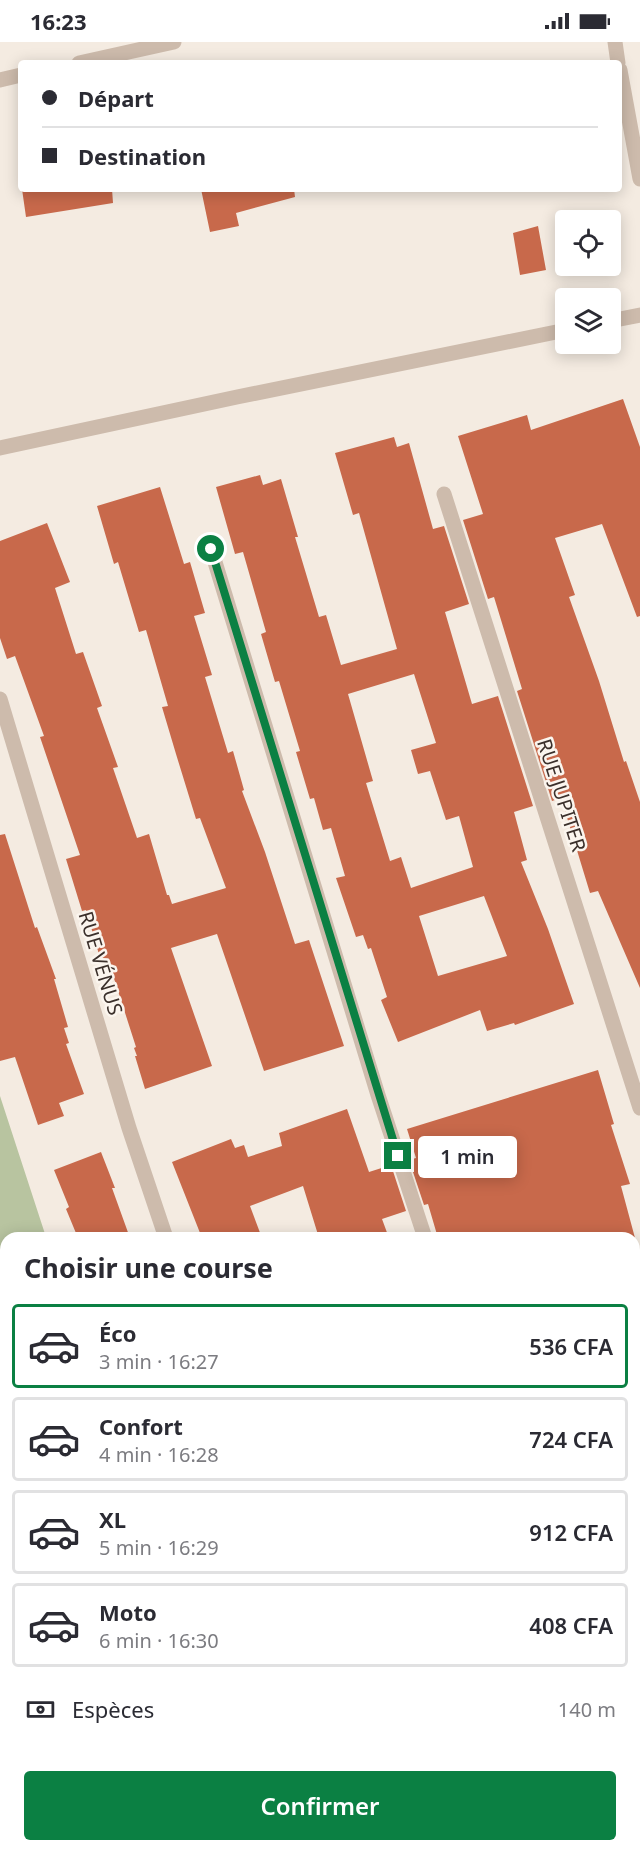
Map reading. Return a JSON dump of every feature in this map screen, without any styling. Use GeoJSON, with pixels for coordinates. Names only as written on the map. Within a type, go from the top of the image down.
{"type":"FeatureCollection","features":[{"type":"Feature","properties":{"kind":"street"},"geometry":{"type":"LineString","coordinates":[[87,60],[121,48],[174,42]]}},
{"type":"Feature","properties":{"kind":"street"},"geometry":{"type":"LineString","coordinates":[[615,42],[618,60]]}},
{"type":"Feature","properties":{"kind":"street"},"geometry":{"type":"LineString","coordinates":[[0,80],[18,76]]}},
{"type":"Feature","properties":{"kind":"street"},"geometry":{"type":"LineString","coordinates":[[622,81],[640,179]]}},
{"type":"Feature","properties":{"kind":"street"},"geometry":{"type":"LineString","coordinates":[[621,319],[640,315]]}},
{"type":"Feature","properties":{"kind":"street"},"geometry":{"type":"LineString","coordinates":[[0,448],[555,332]]}},
{"type":"Feature","properties":{"kind":"street","name":"RUE JUPITER"},"geometry":{"type":"LineString","coordinates":[[444,494],[640,1108]]}},
{"type":"Feature","properties":{"kind":"street"},"geometry":{"type":"LineString","coordinates":[[211,549],[378,1095],[423,1232]]}},
{"type":"Feature","properties":{"kind":"street","name":"RUE VÉNUS"},"geometry":{"type":"LineString","coordinates":[[0,699],[129,1128],[164,1232]]}},
{"type":"Feature","properties":{"kind":"green space"},"geometry":{"type":"Polygon","coordinates":[[[0,1096],[44,1232],[0,1232],[0,1096]]]}},
{"type":"Feature","properties":{"kind":"building"},"geometry":{"type":"Polygon","coordinates":[[[22,192],[112,192],[113,203],[26,217],[22,192]]]}},
{"type":"Feature","properties":{"kind":"building"},"geometry":{"type":"Polygon","coordinates":[[[202,192],[294,192],[295,197],[236,213],[239,226],[210,232],[202,192]]]}},
{"type":"Feature","properties":{"kind":"building"},"geometry":{"type":"Polygon","coordinates":[[[538,226],[546,270],[520,275],[513,233],[538,226]]]}},
{"type":"Feature","properties":{"kind":"building"},"geometry":{"type":"Polygon","coordinates":[[[623,399],[640,447],[640,616],[637,617],[602,524],[555,538],[575,595],[569,597],[599,681],[624,762],[626,761],[640,802],[640,988],[598,891],[590,893],[561,798],[552,801],[517,691],[522,689],[494,597],[488,599],[463,520],[483,514],[458,436],[527,415],[531,430],[623,399]]]}},
{"type":"Feature","properties":{"kind":"building"},"geometry":{"type":"Polygon","coordinates":[[[394,437],[397,447],[409,443],[433,529],[444,526],[469,604],[445,612],[472,704],[498,696],[533,806],[514,812],[527,860],[521,862],[548,929],[574,1004],[515,1025],[514,1023],[487,1031],[480,1010],[398,1042],[381,1000],[387,997],[371,948],[368,949],[363,935],[356,937],[336,878],[345,876],[331,828],[323,830],[314,798],[310,799],[296,752],[300,751],[279,681],[275,682],[261,634],[266,632],[243,552],[235,554],[216,487],[260,475],[263,485],[281,479],[298,537],[295,537],[319,617],[326,615],[341,665],[397,649],[359,513],[353,515],[335,453],[394,437]],[[414,674],[348,694],[373,781],[366,783],[390,861],[401,857],[411,888],[473,867],[459,816],[446,820],[430,771],[418,774],[411,750],[436,743],[414,674]],[[484,896],[419,916],[438,976],[507,956],[484,896]]]}},
{"type":"Feature","properties":{"kind":"building"},"geometry":{"type":"Polygon","coordinates":[[[160,487],[184,564],[190,562],[205,613],[194,616],[212,675],[205,677],[228,753],[233,751],[244,790],[242,791],[295,944],[309,940],[344,1046],[264,1071],[217,934],[171,948],[212,1066],[145,1089],[135,1056],[137,1056],[134,1048],[136,1047],[110,966],[103,968],[86,910],[82,911],[66,859],[80,855],[40,737],[44,736],[15,656],[7,659],[0,638],[0,541],[47,523],[70,582],[55,588],[76,654],[83,652],[102,706],[97,708],[118,767],[113,768],[137,838],[149,834],[167,895],[172,904],[226,888],[200,818],[196,819],[162,707],[168,706],[146,630],[139,632],[118,562],[114,564],[97,506],[160,487]]]}},
{"type":"Feature","properties":{"kind":"building"},"geometry":{"type":"Polygon","coordinates":[[[5,834],[35,928],[37,927],[56,979],[54,979],[68,1027],[64,1028],[69,1043],[66,1044],[84,1094],[59,1103],[64,1116],[38,1125],[15,1057],[0,1061],[0,835],[5,834]]]}},
{"type":"Feature","properties":{"kind":"building"},"geometry":{"type":"Polygon","coordinates":[[[598,1070],[614,1124],[611,1125],[630,1184],[621,1186],[633,1232],[436,1232],[428,1204],[424,1205],[409,1160],[416,1158],[407,1129],[598,1070]]]}},
{"type":"Feature","properties":{"kind":"building"},"geometry":{"type":"Polygon","coordinates":[[[347,1109],[369,1172],[391,1165],[406,1211],[382,1219],[387,1232],[317,1232],[303,1186],[250,1206],[260,1232],[200,1232],[172,1162],[231,1139],[235,1148],[244,1145],[248,1157],[282,1146],[279,1133],[347,1109]]]}},
{"type":"Feature","properties":{"kind":"building"},"geometry":{"type":"Polygon","coordinates":[[[101,1152],[115,1188],[112,1188],[128,1232],[76,1232],[66,1209],[69,1207],[54,1170],[101,1152]]]}},
{"type":"Feature","properties":{"kind":"route"},"geometry":{"type":"LineString","coordinates":[[211,549],[398,1156]]}}]}
